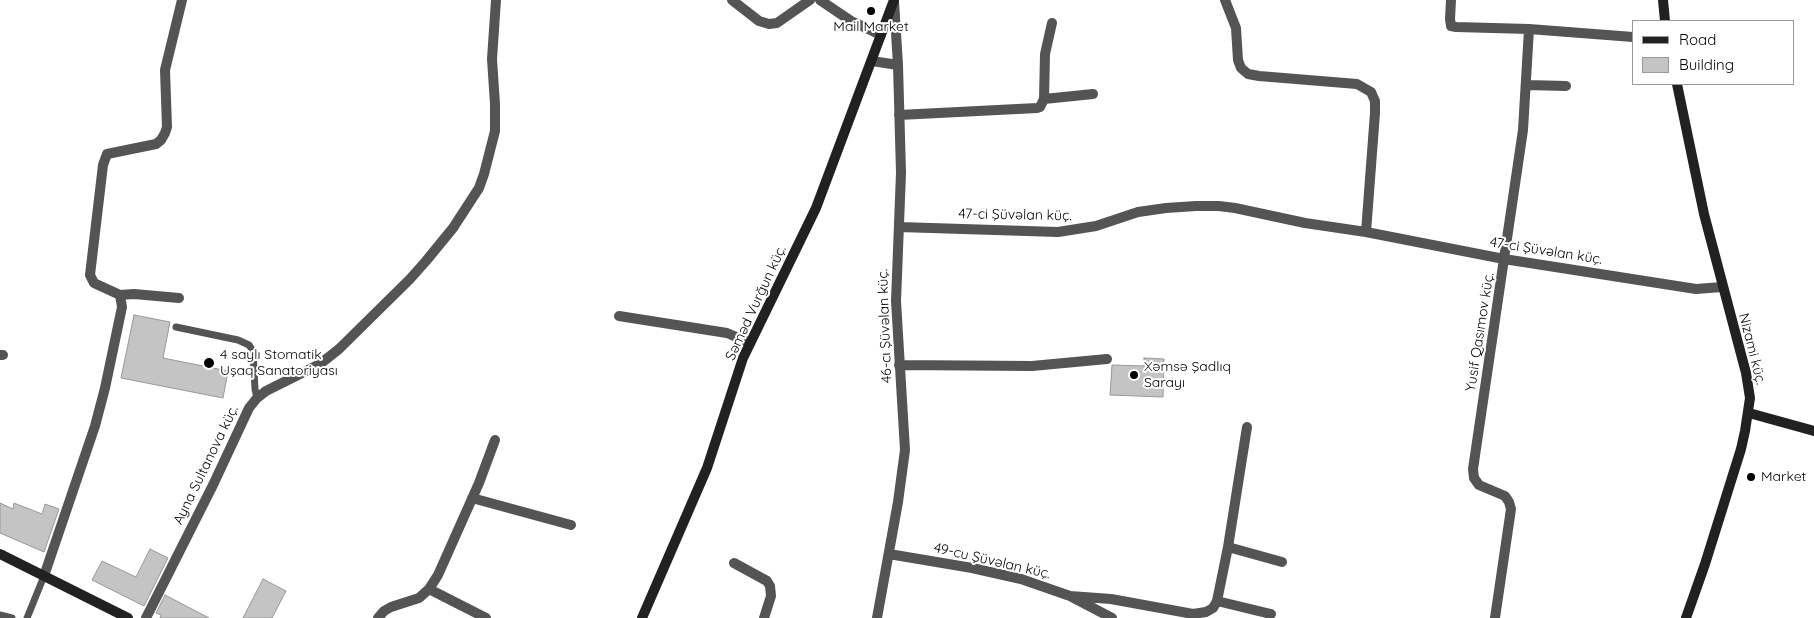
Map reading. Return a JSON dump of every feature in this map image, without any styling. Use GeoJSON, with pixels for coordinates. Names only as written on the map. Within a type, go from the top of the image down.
{"type":"FeatureCollection","features":[{"type":"Feature","properties":{"kind":"street"},"geometry":{"type":"LineString","coordinates":[[179,298],[134,294],[120,295],[94,283],[90,275],[103,165],[107,154],[156,144],[165,134],[167,127],[165,70],[182,0]]}},
{"type":"Feature","properties":{"kind":"street","name":"Ayna Sultanova küç."},"geometry":{"type":"LineString","coordinates":[[146,618],[213,485],[244,416],[257,398],[276,385],[320,364],[339,349],[410,280],[467,208],[484,174],[495,131],[496,104],[492,60],[496,0]]}},
{"type":"Feature","properties":{"kind":"street"},"geometry":{"type":"LineString","coordinates":[[732,0],[759,21],[769,24],[777,22],[810,0]]}},
{"type":"Feature","properties":{"kind":"street"},"geometry":{"type":"LineString","coordinates":[[820,0],[851,21],[881,35]]}},
{"type":"Feature","properties":{"kind":"street","name":"Səməd Vurğun küç."},"geometry":{"type":"LineString","coordinates":[[642,618],[707,468],[739,369],[750,343],[816,208],[894,0]]}},
{"type":"Feature","properties":{"kind":"street","name":"46-cı Şüvəlan küç."},"geometry":{"type":"LineString","coordinates":[[877,618],[905,450],[896,284],[901,173],[894,0]]}},
{"type":"Feature","properties":{"kind":"street"},"geometry":{"type":"LineString","coordinates":[[1225,0],[1236,28],[1238,60],[1241,68],[1248,74],[1357,84],[1371,92],[1375,101],[1375,113],[1366,232]]}},
{"type":"Feature","properties":{"kind":"street"},"geometry":{"type":"LineString","coordinates":[[1451,0],[1451,26],[1529,29],[1632,37]]}},
{"type":"Feature","properties":{"kind":"street"},"geometry":{"type":"LineString","coordinates":[[1663,0],[1665,20]]}},
{"type":"Feature","properties":{"kind":"street"},"geometry":{"type":"LineString","coordinates":[[899,115],[1037,108],[1044,102],[1045,54],[1052,23]]}},
{"type":"Feature","properties":{"kind":"street","name":"Yusif Qasımov küç."},"geometry":{"type":"LineString","coordinates":[[1496,618],[1510,509],[1509,502],[1506,496],[1479,485],[1474,478],[1473,468],[1523,130],[1529,29]]}},
{"type":"Feature","properties":{"kind":"street"},"geometry":{"type":"LineString","coordinates":[[872,61],[898,66]]}},
{"type":"Feature","properties":{"kind":"street"},"geometry":{"type":"LineString","coordinates":[[1527,85],[1566,86]]}},
{"type":"Feature","properties":{"kind":"street","name":"Nizami küç."},"geometry":{"type":"LineString","coordinates":[[1677,85],[1704,214],[1750,398],[1749,414],[1741,450],[1686,618]]}},
{"type":"Feature","properties":{"kind":"street"},"geometry":{"type":"LineString","coordinates":[[1044,99],[1093,94]]}},
{"type":"Feature","properties":{"kind":"street","name":"47-ci Şüvəlan küç."},"geometry":{"type":"LineString","coordinates":[[899,227],[1058,232],[1096,226],[1138,212],[1166,208],[1196,206],[1235,208],[1278,218],[1366,232],[1504,260],[1696,289],[1722,287]]}},
{"type":"Feature","properties":{"kind":"street"},"geometry":{"type":"LineString","coordinates":[[44,576],[95,426],[122,307],[120,295]]}},
{"type":"Feature","properties":{"kind":"street"},"geometry":{"type":"LineString","coordinates":[[619,316],[727,333],[750,343]]}},
{"type":"Feature","properties":{"kind":"street"},"geometry":{"type":"LineString","coordinates":[[899,365],[1032,366],[1107,358]]}},
{"type":"Feature","properties":{"kind":"street"},"geometry":{"type":"LineString","coordinates":[[1749,414],[1814,431]]}},
{"type":"Feature","properties":{"kind":"street"},"geometry":{"type":"LineString","coordinates":[[1070,596],[1111,599],[1193,616],[1213,608],[1217,601],[1228,547],[1247,427]]}},
{"type":"Feature","properties":{"kind":"street"},"geometry":{"type":"LineString","coordinates":[[378,618],[391,607],[419,598],[429,589],[438,575],[495,440]]}},
{"type":"Feature","properties":{"kind":"street"},"geometry":{"type":"LineString","coordinates":[[472,498],[571,525]]}},
{"type":"Feature","properties":{"kind":"street"},"geometry":{"type":"LineString","coordinates":[[1228,547],[1282,562]]}},
{"type":"Feature","properties":{"kind":"street"},"geometry":{"type":"LineString","coordinates":[[0,554],[128,618]]}},
{"type":"Feature","properties":{"kind":"street","name":"49-cu Şüvəlan küç."},"geometry":{"type":"LineString","coordinates":[[889,554],[1006,575],[1070,596],[1112,618]]}},
{"type":"Feature","properties":{"kind":"street"},"geometry":{"type":"LineString","coordinates":[[734,563],[767,581],[770,586],[771,596],[764,618]]}},
{"type":"Feature","properties":{"kind":"street"},"geometry":{"type":"LineString","coordinates":[[429,589],[486,618]]}},
{"type":"Feature","properties":{"kind":"street"},"geometry":{"type":"LineString","coordinates":[[1217,601],[1272,614]]}},
{"type":"Feature","properties":{"kind":"lane"},"geometry":{"type":"LineString","coordinates":[[176,327],[238,340],[249,345],[253,351],[257,398]]}},
{"type":"Feature","properties":{"kind":"lane"},"geometry":{"type":"LineString","coordinates":[[27,618],[44,576]]}},
{"type":"Feature","properties":{"kind":"lane"},"geometry":{"type":"LineString","coordinates":[[0,615],[12,618]]}},
{"type":"Feature","properties":{"kind":"building"},"geometry":{"type":"Polygon","coordinates":[[[134,315],[170,322],[163,358],[228,371],[223,398],[121,378],[134,315]]]}},
{"type":"Feature","properties":{"kind":"building"},"geometry":{"type":"Polygon","coordinates":[[[1144,358],[1164,359],[1163,397],[1110,395],[1112,365],[1144,366],[1144,358]]]}},
{"type":"Feature","properties":{"kind":"building"},"geometry":{"type":"Polygon","coordinates":[[[0,503],[13,509],[14,503],[42,514],[45,504],[59,509],[44,552],[0,533],[0,503]]]}},
{"type":"Feature","properties":{"kind":"building"},"geometry":{"type":"Polygon","coordinates":[[[150,549],[168,558],[144,606],[92,580],[102,561],[136,577],[150,549]]]}},
{"type":"Feature","properties":{"kind":"building"},"geometry":{"type":"Polygon","coordinates":[[[263,579],[286,591],[272,618],[243,618],[263,579]]]}},
{"type":"Feature","properties":{"kind":"building"},"geometry":{"type":"Polygon","coordinates":[[[165,595],[209,618],[160,618],[161,615],[156,613],[165,595]]]}},
{"type":"Feature","properties":{"kind":"place","name":"Mail Market"},"geometry":{"type":"Point","coordinates":[871,11]}},
{"type":"Feature","properties":{"kind":"place","name":"4 saylı Stomatik Uşaq Sanatoriyası"},"geometry":{"type":"Point","coordinates":[209,363]}},
{"type":"Feature","properties":{"kind":"place","name":"Xəmsə Şadlıq Sarayı"},"geometry":{"type":"Point","coordinates":[1134,375]}},
{"type":"Feature","properties":{"kind":"place","name":"Market"},"geometry":{"type":"Point","coordinates":[1751,477]}}]}
